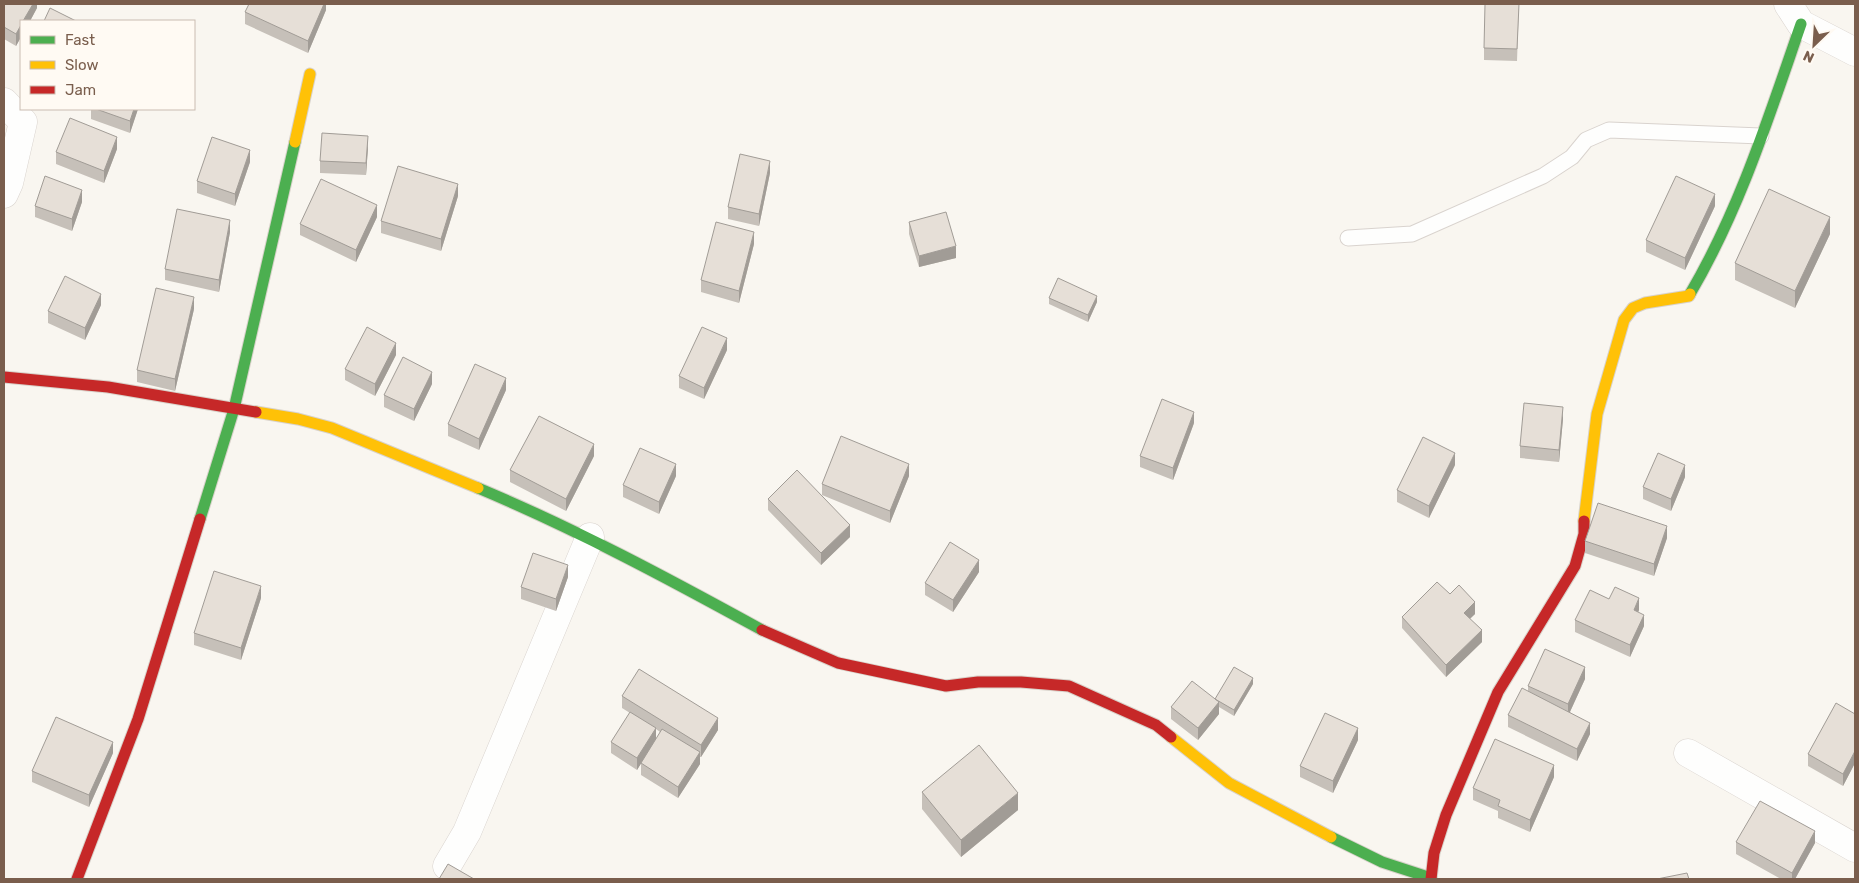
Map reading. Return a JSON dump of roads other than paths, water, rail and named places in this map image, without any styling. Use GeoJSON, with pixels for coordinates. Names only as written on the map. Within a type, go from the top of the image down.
{"type":"FeatureCollection","features":[{"type":"Feature","properties":{"kind":"street"},"geometry":{"type":"LineString","coordinates":[[4,377],[108,387],[298,419],[332,428],[543,515],[762,630],[838,662],[946,686],[978,682],[1069,686],[1156,726],[1229,783],[1273,808],[1382,862],[1431,879],[1434,853],[1446,815],[1498,692],[1575,566],[1584,534],[1585,503],[1597,414],[1624,320],[1633,308],[1645,303],[1689,296],[1710,261],[1736,204],[1761,136],[1795,14],[1855,52]]}},
{"type":"Feature","properties":{"kind":"street"},"geometry":{"type":"LineString","coordinates":[[77,879],[138,719],[234,409],[310,74]]}},
{"type":"Feature","properties":{"kind":"street"},"geometry":{"type":"LineString","coordinates":[[4,102],[22,122],[10,183],[4,194]]}},
{"type":"Feature","properties":{"kind":"street"},"geometry":{"type":"LineString","coordinates":[[447,866],[467,832],[590,538]]}},
{"type":"Feature","properties":{"kind":"street"},"geometry":{"type":"LineString","coordinates":[[1688,753],[1855,848]]}},
{"type":"Feature","properties":{"kind":"lane"},"geometry":{"type":"LineString","coordinates":[[1348,238],[1412,234],[1543,176],[1572,157],[1586,140],[1609,130],[1761,136]]}}]}
